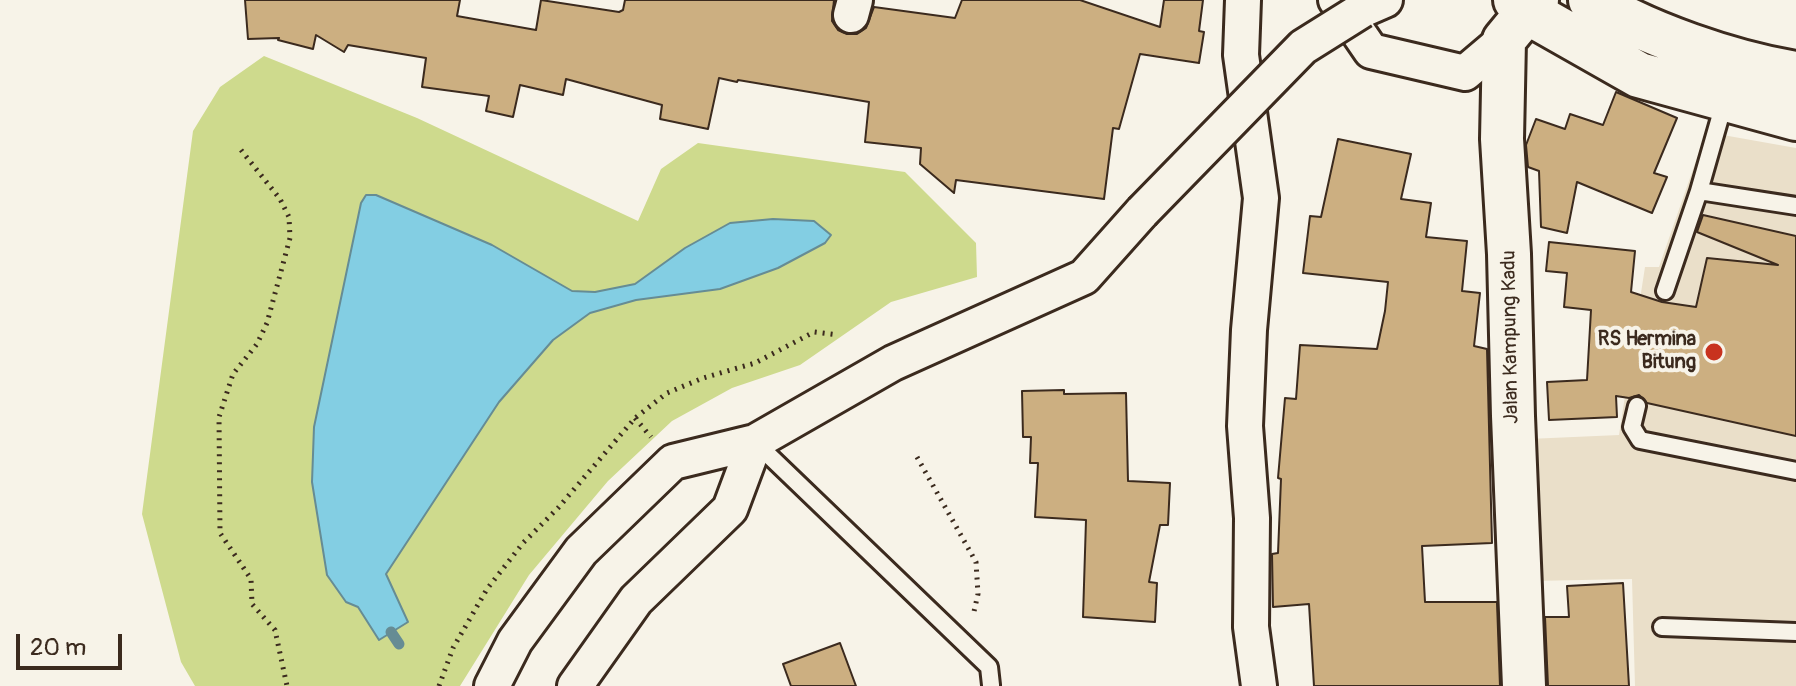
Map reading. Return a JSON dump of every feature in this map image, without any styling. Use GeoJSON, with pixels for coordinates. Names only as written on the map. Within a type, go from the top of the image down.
{"type":"FeatureCollection","features":[{"type":"Feature","properties":{"kind":"highway"},"geometry":{"type":"LineString","coordinates":[[1591,0],[1612,13],[1727,58],[1796,74]]}},
{"type":"Feature","properties":{"kind":"highway"},"geometry":{"type":"LineString","coordinates":[[1521,13],[1639,75],[1796,118]]}},
{"type":"Feature","properties":{"kind":"street"},"geometry":{"type":"LineString","coordinates":[[1243,0],[1241,55],[1261,198],[1249,330],[1245,426],[1252,518],[1251,627],[1259,686]]}},
{"type":"Feature","properties":{"kind":"street"},"geometry":{"type":"LineString","coordinates":[[492,686],[515,641],[581,551],[673,462],[755,442],[893,363],[1084,277],[1142,212],[1303,47],[1354,3],[1371,51],[1465,73],[1521,13]]}},
{"type":"Feature","properties":{"kind":"street","name":"Jalan Kampung Kadu"},"geometry":{"type":"LineString","coordinates":[[1521,13],[1503,175],[1509,254],[1524,686]]}},
{"type":"Feature","properties":{"kind":"street"},"geometry":{"type":"LineString","coordinates":[[575,686],[636,600],[730,509],[755,442]]}},
{"type":"Feature","properties":{"kind":"lane"},"geometry":{"type":"LineString","coordinates":[[1665,291],[1699,191],[1725,100]]}},
{"type":"Feature","properties":{"kind":"lane"},"geometry":{"type":"LineString","coordinates":[[1699,191],[1796,206]]}},
{"type":"Feature","properties":{"kind":"lane"},"geometry":{"type":"LineString","coordinates":[[1637,406],[1632,427],[1640,440],[1796,471]]}},
{"type":"Feature","properties":{"kind":"lane"},"geometry":{"type":"LineString","coordinates":[[755,442],[989,667],[992,686],[983,686]]}},
{"type":"Feature","properties":{"kind":"lane"},"geometry":{"type":"LineString","coordinates":[[1662,627],[1796,632]]}},
{"type":"Feature","properties":{"kind":"path"},"geometry":{"type":"LineString","coordinates":[[241,150],[280,199],[289,217],[290,238],[267,323],[257,344],[233,374],[219,417],[220,533],[251,579],[252,604],[275,630],[287,686]]}},
{"type":"Feature","properties":{"kind":"path"},"geometry":{"type":"LineString","coordinates":[[917,457],[976,562],[978,594],[973,615],[954,633]]}},
{"type":"Feature","properties":{"kind":"shaded area","name":"RS Hermina Bitung"},"geometry":{"type":"Polygon","coordinates":[[[1706,132],[1796,148],[1796,686],[1635,686],[1632,579],[1532,581],[1528,439],[1619,435],[1645,267],[1659,267],[1706,132]]]}},
{"type":"Feature","properties":{"kind":"green space"},"geometry":{"type":"Polygon","coordinates":[[[264,56],[417,118],[638,221],[661,169],[698,143],[905,172],[976,243],[977,277],[891,302],[800,365],[732,388],[672,421],[608,481],[529,575],[460,686],[195,686],[181,662],[142,514],[193,131],[220,87],[264,56]]]}},
{"type":"Feature","properties":{"kind":"water"},"geometry":{"type":"Polygon","coordinates":[[[366,195],[376,195],[492,245],[572,291],[595,292],[635,284],[685,248],[730,223],[773,219],[814,221],[831,235],[825,243],[778,268],[720,289],[636,300],[590,313],[553,340],[499,402],[386,574],[408,622],[379,640],[358,607],[346,602],[327,575],[312,482],[314,427],[361,203],[366,195]]]}},
{"type":"Feature","properties":{"kind":"building"},"geometry":{"type":"Polygon","coordinates":[[[245,0],[460,0],[457,16],[536,30],[541,0],[619,12],[623,10],[625,0],[834,0],[832,21],[838,30],[857,34],[866,28],[874,7],[955,18],[962,0],[1080,0],[1160,27],[1164,0],[1203,0],[1199,31],[1204,32],[1199,63],[1140,54],[1119,129],[1113,128],[1104,199],[956,180],[954,193],[920,164],[921,148],[865,142],[869,102],[738,80],[719,78],[708,129],[660,119],[662,105],[566,79],[563,95],[520,85],[513,117],[486,111],[489,96],[422,87],[426,58],[348,45],[344,52],[316,35],[313,49],[279,38],[248,39],[245,0]]]}},
{"type":"Feature","properties":{"kind":"building"},"geometry":{"type":"Polygon","coordinates":[[[1616,92],[1677,118],[1654,173],[1667,177],[1652,213],[1577,182],[1567,233],[1541,227],[1539,171],[1528,167],[1526,145],[1536,119],[1565,129],[1570,114],[1603,125],[1616,92]]]}},
{"type":"Feature","properties":{"kind":"building"},"geometry":{"type":"Polygon","coordinates":[[[1338,139],[1411,154],[1401,199],[1431,203],[1426,237],[1467,241],[1462,291],[1480,293],[1474,346],[1487,349],[1492,543],[1422,546],[1425,602],[1497,602],[1500,686],[1314,686],[1309,604],[1273,607],[1272,554],[1278,553],[1281,479],[1278,478],[1285,398],[1296,399],[1300,345],[1377,349],[1385,311],[1388,282],[1303,273],[1310,216],[1321,217],[1338,139]]]}},
{"type":"Feature","properties":{"kind":"building"},"geometry":{"type":"Polygon","coordinates":[[[1703,215],[1796,236],[1796,436],[1647,403],[1639,395],[1629,398],[1616,396],[1617,417],[1549,420],[1547,382],[1587,380],[1591,310],[1564,307],[1567,273],[1546,271],[1549,242],[1635,251],[1631,292],[1662,302],[1696,307],[1707,258],[1778,265],[1697,232],[1703,215]]]}},
{"type":"Feature","properties":{"kind":"building"},"geometry":{"type":"Polygon","coordinates":[[[1064,390],[1064,394],[1126,393],[1128,481],[1170,483],[1168,525],[1160,525],[1149,582],[1157,583],[1155,622],[1083,617],[1086,520],[1035,517],[1038,463],[1030,463],[1031,437],[1023,437],[1022,391],[1064,390]]]}},
{"type":"Feature","properties":{"kind":"building"},"geometry":{"type":"Polygon","coordinates":[[[1623,583],[1629,686],[1548,686],[1545,617],[1569,617],[1567,586],[1623,583]]]}},
{"type":"Feature","properties":{"kind":"building"},"geometry":{"type":"Polygon","coordinates":[[[840,643],[856,686],[791,686],[783,664],[840,643]]]}},
{"type":"Feature","properties":{"kind":"waterway"},"geometry":{"type":"LineString","coordinates":[[391,632],[399,644]]}},
{"type":"Feature","properties":{"kind":"place","name":"RS Hermina Bitung"},"geometry":{"type":"Point","coordinates":[1714,352]}}]}
